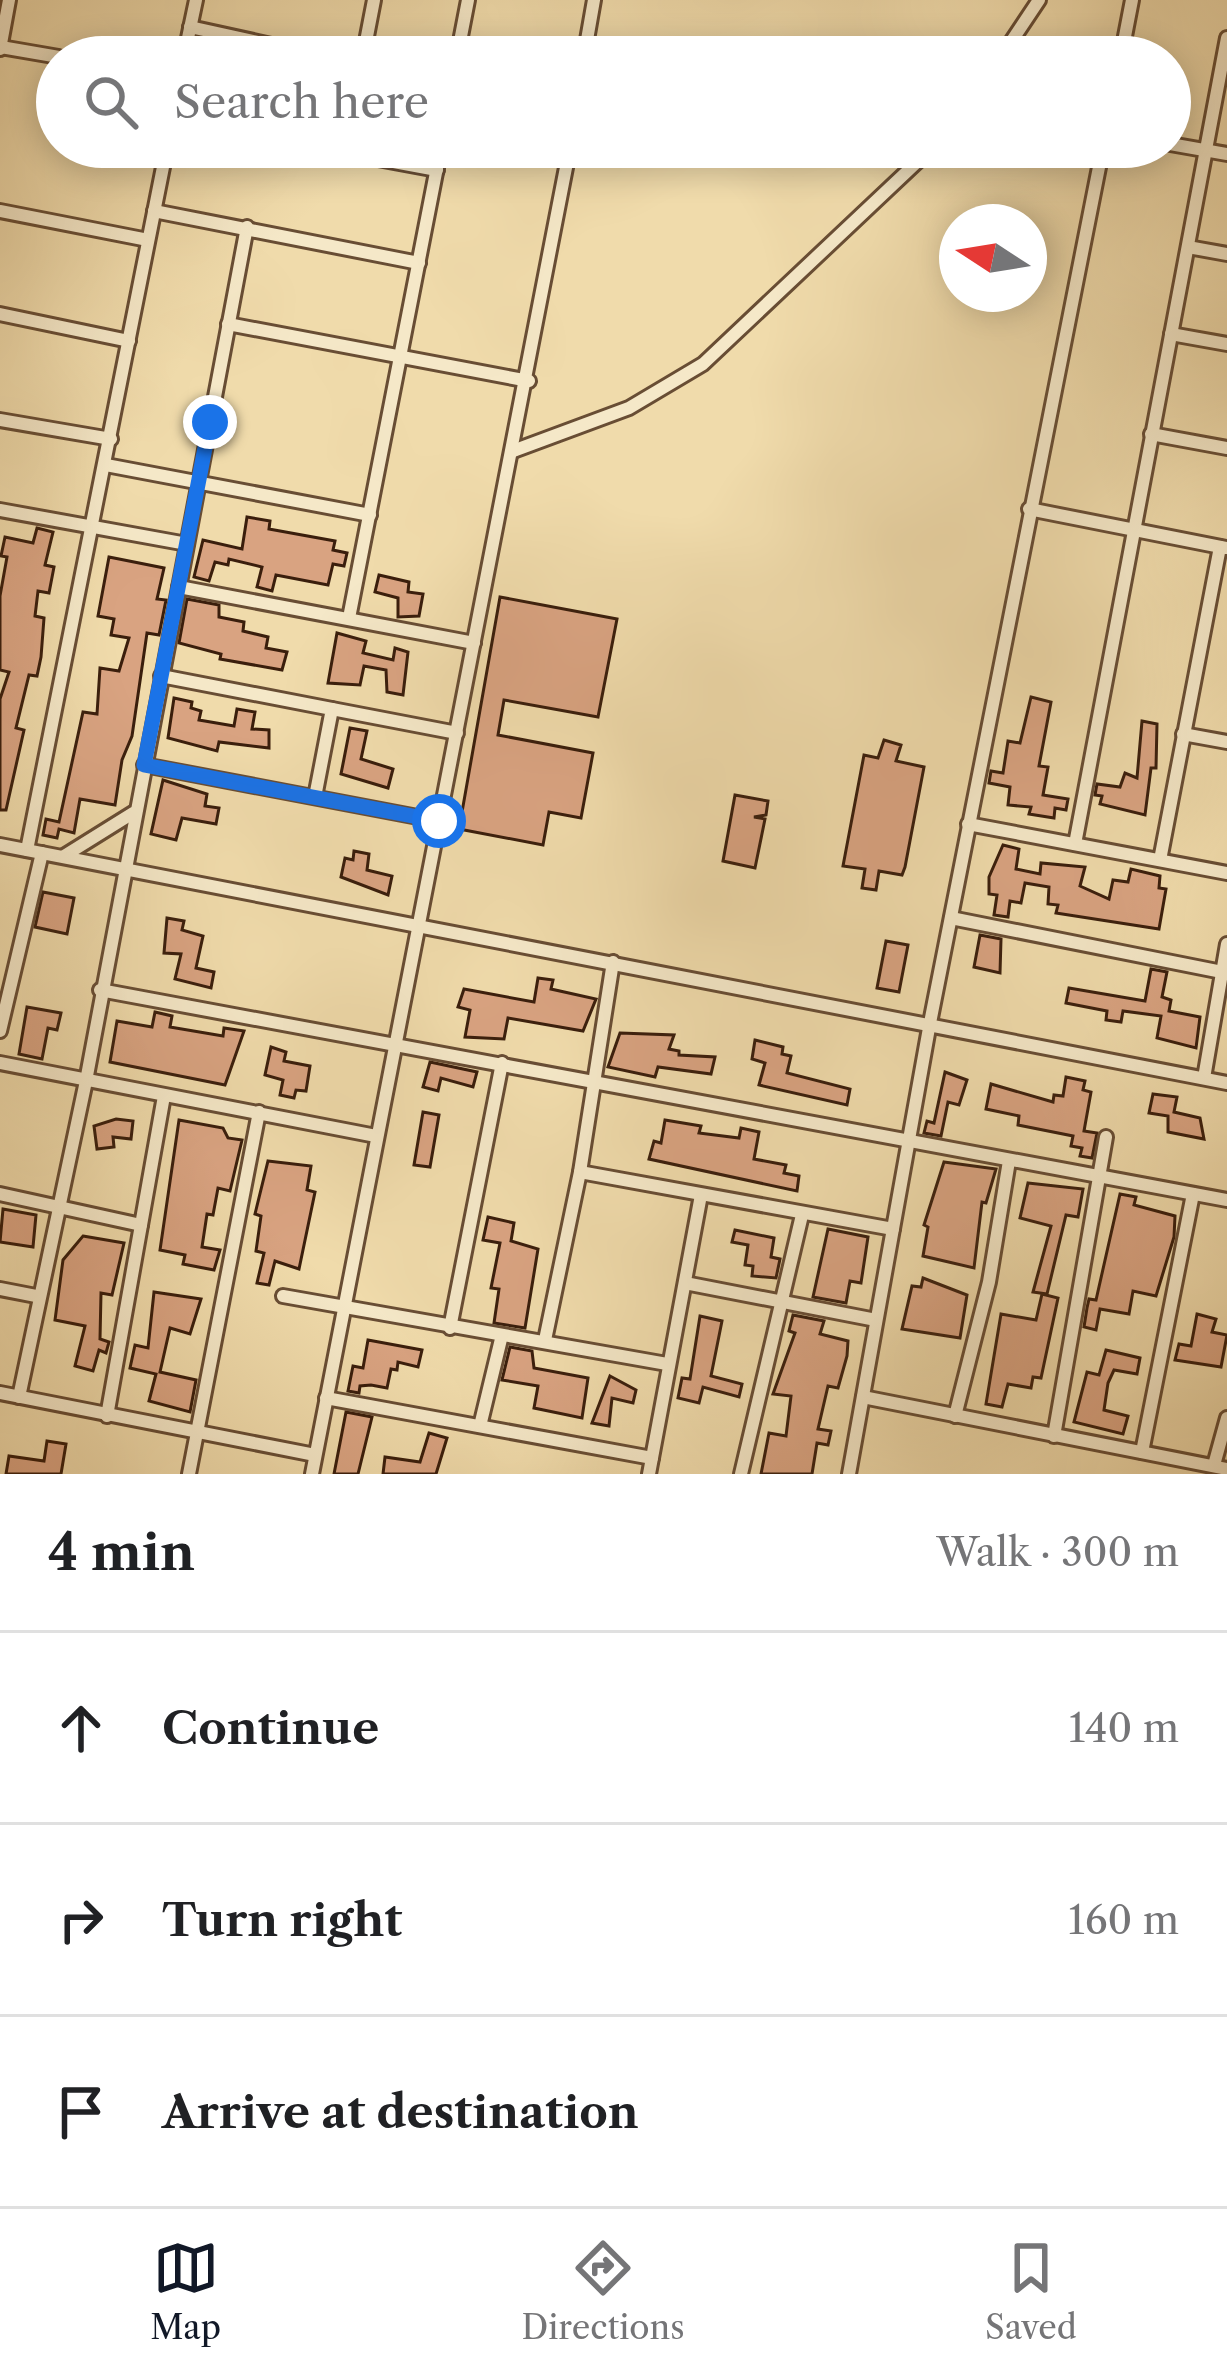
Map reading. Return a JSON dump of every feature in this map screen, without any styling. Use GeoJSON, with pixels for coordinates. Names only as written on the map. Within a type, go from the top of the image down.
{"type":"FeatureCollection","features":[{"type":"Feature","properties":{"kind":"street"},"geometry":{"type":"LineString","coordinates":[[9,0],[0,48],[36,53]]}},
{"type":"Feature","properties":{"kind":"street"},"geometry":{"type":"LineString","coordinates":[[188,36],[196,0]]}},
{"type":"Feature","properties":{"kind":"street"},"geometry":{"type":"LineString","coordinates":[[367,36],[374,0]]}},
{"type":"Feature","properties":{"kind":"street"},"geometry":{"type":"LineString","coordinates":[[461,36],[468,0]]}},
{"type":"Feature","properties":{"kind":"street"},"geometry":{"type":"LineString","coordinates":[[576,0],[593,2],[587,36]]}},
{"type":"Feature","properties":{"kind":"street"},"geometry":{"type":"LineString","coordinates":[[1015,36],[1039,0]]}},
{"type":"Feature","properties":{"kind":"street"},"geometry":{"type":"LineString","coordinates":[[1125,36],[1132,0]]}},
{"type":"Feature","properties":{"kind":"street"},"geometry":{"type":"LineString","coordinates":[[190,27],[231,36]]}},
{"type":"Feature","properties":{"kind":"street"},"geometry":{"type":"LineString","coordinates":[[1075,844],[1227,38]]}},
{"type":"Feature","properties":{"kind":"street"},"geometry":{"type":"LineString","coordinates":[[1191,148],[1227,154]]}},
{"type":"Feature","properties":{"kind":"street"},"geometry":{"type":"LineString","coordinates":[[27,850],[163,168]]}},
{"type":"Feature","properties":{"kind":"street"},"geometry":{"type":"LineString","coordinates":[[349,618],[437,170],[426,168]]}},
{"type":"Feature","properties":{"kind":"street"},"geometry":{"type":"LineString","coordinates":[[312,1474],[567,168]]}},
{"type":"Feature","properties":{"kind":"street"},"geometry":{"type":"LineString","coordinates":[[513,451],[629,409],[704,364],[911,168]]}},
{"type":"Feature","properties":{"kind":"street"},"geometry":{"type":"LineString","coordinates":[[849,1474],[968,824],[1099,168]]}},
{"type":"Feature","properties":{"kind":"street"},"geometry":{"type":"LineString","coordinates":[[154,211],[419,262]]}},
{"type":"Feature","properties":{"kind":"street"},"geometry":{"type":"LineString","coordinates":[[0,212],[148,240]]}},
{"type":"Feature","properties":{"kind":"street"},"geometry":{"type":"LineString","coordinates":[[19,1397],[36,1296],[86,1082],[247,227]]}},
{"type":"Feature","properties":{"kind":"street"},"geometry":{"type":"LineString","coordinates":[[1188,247],[1227,254]]}},
{"type":"Feature","properties":{"kind":"street"},"geometry":{"type":"LineString","coordinates":[[0,314],[129,340]]}},
{"type":"Feature","properties":{"kind":"street"},"geometry":{"type":"LineString","coordinates":[[227,324],[529,381]]}},
{"type":"Feature","properties":{"kind":"street"},"geometry":{"type":"LineString","coordinates":[[1171,334],[1227,344]]}},
{"type":"Feature","properties":{"kind":"street"},"geometry":{"type":"LineString","coordinates":[[0,420],[111,439]]}},
{"type":"Feature","properties":{"kind":"street"},"geometry":{"type":"LineString","coordinates":[[1151,434],[1227,448]]}},
{"type":"Feature","properties":{"kind":"street"},"geometry":{"type":"LineString","coordinates":[[106,465],[370,515]]}},
{"type":"Feature","properties":{"kind":"street"},"geometry":{"type":"LineString","coordinates":[[1029,509],[1223,548],[1160,860]]}},
{"type":"Feature","properties":{"kind":"street"},"geometry":{"type":"LineString","coordinates":[[0,510],[187,544]]}},
{"type":"Feature","properties":{"kind":"street"},"geometry":{"type":"LineString","coordinates":[[178,586],[474,643]]}},
{"type":"Feature","properties":{"kind":"street"},"geometry":{"type":"LineString","coordinates":[[161,676],[457,733]]}},
{"type":"Feature","properties":{"kind":"street"},"geometry":{"type":"LineString","coordinates":[[315,797],[332,709]]}},
{"type":"Feature","properties":{"kind":"street"},"geometry":{"type":"LineString","coordinates":[[1183,734],[1227,742]]}},
{"type":"Feature","properties":{"kind":"street"},"geometry":{"type":"LineString","coordinates":[[144,765],[439,821]]}},
{"type":"Feature","properties":{"kind":"street"},"geometry":{"type":"LineString","coordinates":[[63,857],[134,813]]}},
{"type":"Feature","properties":{"kind":"street"},"geometry":{"type":"LineString","coordinates":[[968,824],[1227,873]]}},
{"type":"Feature","properties":{"kind":"street"},"geometry":{"type":"LineString","coordinates":[[0,845],[1227,1083]]}},
{"type":"Feature","properties":{"kind":"street"},"geometry":{"type":"LineString","coordinates":[[0,1031],[42,853]]}},
{"type":"Feature","properties":{"kind":"street"},"geometry":{"type":"LineString","coordinates":[[951,918],[1222,972]]}},
{"type":"Feature","properties":{"kind":"street"},"geometry":{"type":"LineString","coordinates":[[1204,1078],[1227,944]]}},
{"type":"Feature","properties":{"kind":"street"},"geometry":{"type":"LineString","coordinates":[[545,1340],[580,1172],[613,962]]}},
{"type":"Feature","properties":{"kind":"street"},"geometry":{"type":"LineString","coordinates":[[100,990],[1227,1200]]}},
{"type":"Feature","properties":{"kind":"street"},"geometry":{"type":"LineString","coordinates":[[0,1063],[376,1136]]}},
{"type":"Feature","properties":{"kind":"street"},"geometry":{"type":"LineString","coordinates":[[449,1328],[502,1063]]}},
{"type":"Feature","properties":{"kind":"street"},"geometry":{"type":"LineString","coordinates":[[107,1416],[164,1096]]}},
{"type":"Feature","properties":{"kind":"street"},"geometry":{"type":"LineString","coordinates":[[188,1474],[259,1112]]}},
{"type":"Feature","properties":{"kind":"street"},"geometry":{"type":"LineString","coordinates":[[1054,1436],[1106,1137]]}},
{"type":"Feature","properties":{"kind":"street"},"geometry":{"type":"LineString","coordinates":[[955,1416],[989,1282],[1009,1161]]}},
{"type":"Feature","properties":{"kind":"street"},"geometry":{"type":"LineString","coordinates":[[580,1172],[893,1229]]}},
{"type":"Feature","properties":{"kind":"street"},"geometry":{"type":"LineString","coordinates":[[0,1194],[141,1225]]}},
{"type":"Feature","properties":{"kind":"street"},"geometry":{"type":"LineString","coordinates":[[1142,1452],[1193,1194]]}},
{"type":"Feature","properties":{"kind":"street"},"geometry":{"type":"LineString","coordinates":[[649,1474],[701,1195]]}},
{"type":"Feature","properties":{"kind":"street"},"geometry":{"type":"LineString","coordinates":[[741,1474],[802,1215]]}},
{"type":"Feature","properties":{"kind":"street"},"geometry":{"type":"LineString","coordinates":[[685,1283],[876,1320]]}},
{"type":"Feature","properties":{"kind":"street"},"geometry":{"type":"LineString","coordinates":[[0,1289],[36,1296]]}},
{"type":"Feature","properties":{"kind":"street"},"geometry":{"type":"LineString","coordinates":[[283,1296],[667,1364]]}},
{"type":"Feature","properties":{"kind":"street"},"geometry":{"type":"LineString","coordinates":[[480,1426],[502,1335]]}},
{"type":"Feature","properties":{"kind":"street"},"geometry":{"type":"LineString","coordinates":[[0,1393],[196,1436],[315,1455]]}},
{"type":"Feature","properties":{"kind":"street"},"geometry":{"type":"LineString","coordinates":[[862,1397],[1221,1467],[1227,1418]]}},
{"type":"Feature","properties":{"kind":"street"},"geometry":{"type":"LineString","coordinates":[[326,1398],[652,1458]]}},
{"type":"Feature","properties":{"kind":"building"},"geometry":{"type":"Polygon","coordinates":[[[247,517],[270,521],[269,529],[335,541],[333,550],[347,553],[344,566],[333,564],[328,585],[276,575],[272,591],[257,587],[262,567],[229,559],[228,565],[215,562],[209,581],[194,577],[203,540],[242,549],[247,517]]]}},
{"type":"Feature","properties":{"kind":"building"},"geometry":{"type":"Polygon","coordinates":[[[37,528],[53,532],[45,565],[54,567],[49,593],[38,591],[35,616],[44,618],[41,657],[37,676],[29,675],[16,728],[24,730],[6,810],[0,810],[0,699],[9,672],[0,670],[0,596],[7,557],[1,556],[5,537],[33,543],[37,528]]]}},
{"type":"Feature","properties":{"kind":"building"},"geometry":{"type":"Polygon","coordinates":[[[109,557],[164,568],[157,599],[166,600],[159,635],[147,633],[132,736],[122,760],[115,805],[80,799],[74,833],[59,829],[57,838],[43,835],[46,819],[59,822],[83,712],[97,714],[100,668],[119,671],[129,638],[111,635],[114,619],[98,616],[109,557]]]}},
{"type":"Feature","properties":{"kind":"building"},"geometry":{"type":"Polygon","coordinates":[[[379,575],[409,582],[408,592],[423,594],[419,616],[398,617],[398,598],[375,592],[379,575]]]}},
{"type":"Feature","properties":{"kind":"building"},"geometry":{"type":"Polygon","coordinates":[[[500,597],[617,619],[598,717],[504,700],[498,735],[593,753],[581,818],[549,812],[543,845],[459,829],[500,597]]]}},
{"type":"Feature","properties":{"kind":"building"},"geometry":{"type":"Polygon","coordinates":[[[187,599],[219,605],[219,617],[244,622],[243,631],[268,637],[266,648],[287,652],[282,670],[220,659],[221,654],[179,643],[187,599]]]}},
{"type":"Feature","properties":{"kind":"building"},"geometry":{"type":"Polygon","coordinates":[[[337,633],[366,641],[363,653],[393,660],[395,648],[408,652],[403,695],[387,692],[386,670],[364,666],[360,685],[328,683],[337,633]]]}},
{"type":"Feature","properties":{"kind":"building"},"geometry":{"type":"Polygon","coordinates":[[[1031,697],[1051,702],[1039,766],[1048,767],[1043,795],[1068,799],[1066,810],[1055,808],[1054,818],[1029,814],[1031,807],[1008,805],[1010,787],[989,783],[991,771],[1003,773],[1008,741],[1020,743],[1031,697]]]}},
{"type":"Feature","properties":{"kind":"building"},"geometry":{"type":"Polygon","coordinates":[[[174,698],[192,702],[191,708],[201,711],[199,720],[234,726],[237,709],[255,712],[252,729],[269,730],[269,748],[219,742],[217,751],[168,738],[174,698]]]}},
{"type":"Feature","properties":{"kind":"building"},"geometry":{"type":"Polygon","coordinates":[[[1142,721],[1157,724],[1156,768],[1151,768],[1145,815],[1100,804],[1102,796],[1095,795],[1097,784],[1120,787],[1125,773],[1137,778],[1142,721]]]}},
{"type":"Feature","properties":{"kind":"building"},"geometry":{"type":"Polygon","coordinates":[[[350,728],[367,731],[361,759],[393,769],[388,788],[341,774],[350,728]]]}},
{"type":"Feature","properties":{"kind":"building"},"geometry":{"type":"Polygon","coordinates":[[[884,740],[901,745],[896,761],[924,767],[902,875],[879,871],[876,890],[862,888],[865,869],[843,866],[864,755],[878,758],[884,740]]]}},
{"type":"Feature","properties":{"kind":"building"},"geometry":{"type":"Polygon","coordinates":[[[163,780],[207,794],[205,806],[219,808],[216,824],[182,818],[176,840],[151,834],[163,780]]]}},
{"type":"Feature","properties":{"kind":"building"},"geometry":{"type":"Polygon","coordinates":[[[735,795],[768,801],[766,815],[754,817],[765,819],[755,868],[723,861],[735,795]]]}},
{"type":"Feature","properties":{"kind":"building"},"geometry":{"type":"Polygon","coordinates":[[[1003,845],[1019,849],[1016,869],[1040,874],[1041,863],[1085,867],[1080,886],[1109,899],[1113,880],[1128,882],[1131,869],[1160,876],[1159,888],[1166,889],[1159,929],[1056,913],[1058,905],[1048,904],[1049,887],[1025,883],[1021,903],[1010,901],[1008,917],[994,915],[997,895],[989,894],[989,877],[1003,845]]]}},
{"type":"Feature","properties":{"kind":"building"},"geometry":{"type":"Polygon","coordinates":[[[354,851],[369,854],[367,870],[392,876],[388,895],[341,877],[345,858],[353,860],[354,851]]]}},
{"type":"Feature","properties":{"kind":"building"},"geometry":{"type":"Polygon","coordinates":[[[43,892],[74,898],[67,934],[35,927],[43,892]]]}},
{"type":"Feature","properties":{"kind":"building"},"geometry":{"type":"Polygon","coordinates":[[[167,918],[184,921],[182,930],[203,936],[196,968],[214,972],[211,988],[175,979],[181,954],[164,953],[167,918]]]}},
{"type":"Feature","properties":{"kind":"building"},"geometry":{"type":"Polygon","coordinates":[[[980,935],[1001,939],[1000,973],[974,967],[980,935]]]}},
{"type":"Feature","properties":{"kind":"building"},"geometry":{"type":"Polygon","coordinates":[[[886,941],[908,945],[899,992],[877,988],[886,941]]]}},
{"type":"Feature","properties":{"kind":"building"},"geometry":{"type":"Polygon","coordinates":[[[1151,969],[1167,972],[1162,997],[1171,1000],[1169,1011],[1200,1017],[1196,1048],[1157,1038],[1161,1016],[1123,1011],[1121,1022],[1106,1020],[1107,1011],[1066,1003],[1069,988],[1145,1001],[1151,969]]]}},
{"type":"Feature","properties":{"kind":"building"},"geometry":{"type":"Polygon","coordinates":[[[538,978],[553,980],[551,989],[596,999],[583,1031],[508,1018],[504,1039],[465,1037],[470,1010],[458,1007],[464,989],[534,1002],[538,978]]]}},
{"type":"Feature","properties":{"kind":"building"},"geometry":{"type":"Polygon","coordinates":[[[27,1007],[61,1013],[57,1030],[48,1028],[42,1059],[19,1054],[27,1007]]]}},
{"type":"Feature","properties":{"kind":"building"},"geometry":{"type":"Polygon","coordinates":[[[155,1012],[172,1016],[170,1027],[223,1036],[224,1028],[244,1031],[225,1085],[110,1062],[117,1021],[152,1027],[155,1012]]]}},
{"type":"Feature","properties":{"kind":"building"},"geometry":{"type":"Polygon","coordinates":[[[620,1033],[674,1035],[669,1049],[679,1055],[715,1057],[711,1074],[658,1067],[655,1077],[608,1067],[620,1033]]]}},
{"type":"Feature","properties":{"kind":"building"},"geometry":{"type":"Polygon","coordinates":[[[755,1040],[783,1047],[782,1054],[791,1056],[787,1073],[850,1089],[847,1105],[759,1085],[765,1063],[752,1059],[755,1040]]]}},
{"type":"Feature","properties":{"kind":"building"},"geometry":{"type":"Polygon","coordinates":[[[271,1047],[286,1052],[284,1061],[310,1066],[306,1091],[296,1090],[294,1098],[280,1095],[283,1080],[265,1075],[271,1047]]]}},
{"type":"Feature","properties":{"kind":"building"},"geometry":{"type":"Polygon","coordinates":[[[430,1062],[477,1072],[473,1087],[441,1078],[438,1091],[423,1087],[430,1062]]]}},
{"type":"Feature","properties":{"kind":"building"},"geometry":{"type":"Polygon","coordinates":[[[945,1072],[967,1080],[959,1105],[948,1102],[941,1136],[924,1133],[927,1121],[934,1123],[945,1072]]]}},
{"type":"Feature","properties":{"kind":"building"},"geometry":{"type":"Polygon","coordinates":[[[1066,1077],[1085,1081],[1083,1090],[1091,1092],[1084,1131],[1097,1133],[1092,1158],[1080,1156],[1082,1148],[1071,1146],[1073,1136],[1018,1125],[1019,1116],[986,1109],[991,1084],[1053,1102],[1054,1095],[1063,1096],[1066,1077]]]}},
{"type":"Feature","properties":{"kind":"building"},"geometry":{"type":"Polygon","coordinates":[[[1153,1094],[1177,1097],[1174,1112],[1200,1118],[1204,1139],[1168,1132],[1168,1116],[1149,1113],[1153,1094]]]}},
{"type":"Feature","properties":{"kind":"building"},"geometry":{"type":"Polygon","coordinates":[[[423,1112],[439,1115],[430,1167],[414,1165],[423,1112]]]}},
{"type":"Feature","properties":{"kind":"building"},"geometry":{"type":"Polygon","coordinates":[[[116,1119],[133,1121],[131,1139],[113,1137],[114,1147],[97,1149],[94,1126],[116,1119]]]}},
{"type":"Feature","properties":{"kind":"building"},"geometry":{"type":"Polygon","coordinates":[[[179,1120],[223,1128],[228,1138],[242,1140],[230,1191],[218,1188],[213,1215],[207,1214],[202,1247],[220,1250],[214,1270],[183,1264],[185,1255],[160,1250],[179,1120]]]}},
{"type":"Feature","properties":{"kind":"building"},"geometry":{"type":"Polygon","coordinates":[[[665,1120],[701,1126],[699,1133],[739,1138],[741,1128],[759,1132],[754,1159],[786,1165],[784,1173],[799,1176],[797,1191],[649,1159],[654,1141],[661,1143],[665,1120]]]}},
{"type":"Feature","properties":{"kind":"building"},"geometry":{"type":"Polygon","coordinates":[[[268,1161],[311,1166],[307,1190],[315,1192],[299,1269],[275,1261],[269,1285],[257,1283],[264,1253],[256,1251],[261,1216],[255,1214],[268,1161]]]}},
{"type":"Feature","properties":{"kind":"building"},"geometry":{"type":"Polygon","coordinates":[[[944,1162],[996,1169],[986,1203],[982,1202],[974,1268],[923,1256],[928,1227],[924,1225],[944,1162]]]}},
{"type":"Feature","properties":{"kind":"building"},"geometry":{"type":"Polygon","coordinates":[[[1028,1183],[1083,1189],[1078,1217],[1066,1215],[1047,1294],[1033,1292],[1051,1226],[1020,1218],[1028,1183]]]}},
{"type":"Feature","properties":{"kind":"building"},"geometry":{"type":"Polygon","coordinates":[[[1120,1194],[1136,1197],[1134,1205],[1175,1216],[1174,1237],[1156,1296],[1133,1291],[1129,1314],[1100,1309],[1096,1330],[1084,1327],[1087,1308],[1089,1299],[1096,1300],[1120,1194]]]}},
{"type":"Feature","properties":{"kind":"building"},"geometry":{"type":"Polygon","coordinates":[[[3,1209],[36,1215],[33,1247],[0,1242],[3,1209]]]}},
{"type":"Feature","properties":{"kind":"building"},"geometry":{"type":"Polygon","coordinates":[[[488,1217],[514,1223],[511,1241],[538,1249],[525,1328],[494,1323],[499,1289],[491,1288],[500,1243],[483,1240],[488,1217]]]}},
{"type":"Feature","properties":{"kind":"building"},"geometry":{"type":"Polygon","coordinates":[[[828,1229],[868,1237],[861,1283],[850,1281],[846,1303],[813,1297],[828,1229]]]}},
{"type":"Feature","properties":{"kind":"building"},"geometry":{"type":"Polygon","coordinates":[[[735,1230],[774,1238],[771,1257],[780,1259],[776,1278],[752,1276],[753,1266],[745,1265],[748,1245],[732,1242],[735,1230]]]}},
{"type":"Feature","properties":{"kind":"building"},"geometry":{"type":"Polygon","coordinates":[[[83,1236],[124,1243],[112,1295],[101,1293],[100,1339],[109,1342],[106,1353],[99,1350],[93,1371],[75,1366],[85,1326],[55,1320],[63,1260],[83,1236]]]}},
{"type":"Feature","properties":{"kind":"building"},"geometry":{"type":"Polygon","coordinates":[[[923,1278],[967,1295],[960,1338],[902,1329],[912,1286],[921,1287],[923,1278]]]}},
{"type":"Feature","properties":{"kind":"building"},"geometry":{"type":"Polygon","coordinates":[[[154,1292],[201,1299],[190,1334],[170,1328],[160,1372],[196,1380],[190,1412],[149,1401],[156,1374],[130,1368],[135,1345],[148,1348],[154,1292]]]}},
{"type":"Feature","properties":{"kind":"building"},"geometry":{"type":"Polygon","coordinates":[[[1042,1294],[1058,1298],[1041,1378],[1033,1377],[1031,1388],[1008,1384],[1002,1407],[986,1404],[1001,1314],[1036,1320],[1042,1294]]]}},
{"type":"Feature","properties":{"kind":"building"},"geometry":{"type":"Polygon","coordinates":[[[1197,1314],[1216,1319],[1212,1332],[1227,1335],[1221,1367],[1175,1360],[1179,1344],[1191,1346],[1197,1314]]]}},
{"type":"Feature","properties":{"kind":"building"},"geometry":{"type":"Polygon","coordinates":[[[793,1315],[824,1321],[820,1334],[848,1341],[847,1356],[838,1388],[828,1386],[818,1429],[831,1431],[828,1445],[817,1443],[812,1474],[761,1474],[769,1433],[786,1436],[791,1396],[773,1394],[795,1333],[789,1331],[793,1315]]]}},
{"type":"Feature","properties":{"kind":"building"},"geometry":{"type":"Polygon","coordinates":[[[700,1316],[722,1321],[711,1376],[742,1384],[739,1397],[703,1387],[699,1403],[678,1398],[682,1378],[690,1379],[700,1316]]]}},
{"type":"Feature","properties":{"kind":"building"},"geometry":{"type":"Polygon","coordinates":[[[368,1340],[422,1350],[418,1367],[398,1362],[397,1370],[391,1369],[387,1388],[371,1385],[360,1386],[359,1393],[348,1391],[353,1366],[363,1368],[368,1340]]]}},
{"type":"Feature","properties":{"kind":"building"},"geometry":{"type":"Polygon","coordinates":[[[510,1347],[532,1351],[534,1368],[588,1378],[582,1418],[534,1408],[538,1386],[502,1380],[510,1347]]]}},
{"type":"Feature","properties":{"kind":"building"},"geometry":{"type":"Polygon","coordinates":[[[1106,1350],[1140,1358],[1137,1374],[1114,1370],[1108,1383],[1104,1410],[1128,1416],[1123,1434],[1074,1422],[1087,1372],[1099,1375],[1106,1350]]]}},
{"type":"Feature","properties":{"kind":"building"},"geometry":{"type":"Polygon","coordinates":[[[610,1376],[636,1390],[633,1403],[612,1398],[609,1426],[592,1423],[610,1376]]]}},
{"type":"Feature","properties":{"kind":"building"},"geometry":{"type":"Polygon","coordinates":[[[346,1412],[372,1417],[358,1474],[334,1474],[346,1412]]]}},
{"type":"Feature","properties":{"kind":"building"},"geometry":{"type":"Polygon","coordinates":[[[429,1433],[447,1438],[436,1474],[383,1474],[385,1457],[420,1462],[429,1433]]]}},
{"type":"Feature","properties":{"kind":"building"},"geometry":{"type":"Polygon","coordinates":[[[47,1441],[66,1444],[61,1474],[6,1474],[9,1456],[44,1461],[47,1441]]]}},
{"type":"Feature","properties":{"kind":"route"},"geometry":{"type":"LineString","coordinates":[[210,422],[144,765],[439,821]]}}]}
